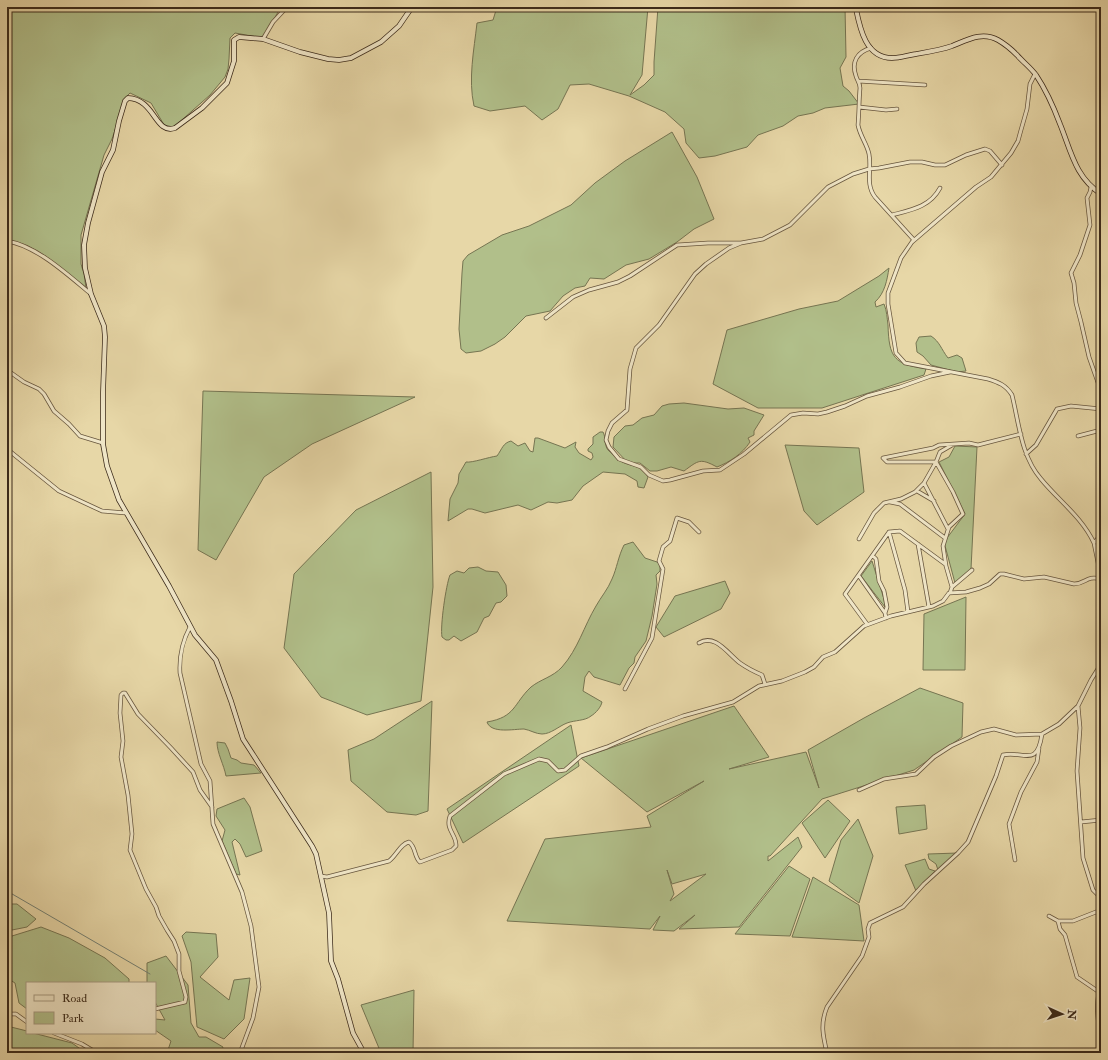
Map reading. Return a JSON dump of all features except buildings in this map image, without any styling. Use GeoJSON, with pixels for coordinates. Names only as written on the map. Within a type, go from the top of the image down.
{"type":"FeatureCollection","features":[{"type":"Feature","properties":{"kind":"street"},"geometry":{"type":"LineString","coordinates":[[264,39],[273,22],[288,7]]}},
{"type":"Feature","properties":{"kind":"street"},"geometry":{"type":"LineString","coordinates":[[857,7],[861,32],[871,48],[878,55],[884,57],[902,57],[942,49],[973,37],[988,36],[1009,47],[1035,74],[1060,123],[1070,154],[1083,178],[1091,187],[1101,194]]}},
{"type":"Feature","properties":{"kind":"street"},"geometry":{"type":"LineString","coordinates":[[364,1053],[353,1033],[338,979],[331,961],[329,914],[316,854],[243,739],[216,660],[199,642],[190,627],[165,579],[119,500],[112,482],[107,466],[104,443],[104,326],[91,294],[85,268],[84,245],[88,223],[102,172],[113,150],[125,101],[128,98],[136,98],[145,104],[160,126],[170,130],[202,108],[227,83],[234,61],[234,40],[239,37],[264,39],[300,52],[328,59],[339,60],[351,58],[381,42],[399,26],[411,8]]}},
{"type":"Feature","properties":{"kind":"street"},"geometry":{"type":"LineString","coordinates":[[871,48],[862,52],[855,59],[856,77],[860,86],[859,130],[869,154],[871,192],[914,240]]}},
{"type":"Feature","properties":{"kind":"street"},"geometry":{"type":"LineString","coordinates":[[950,593],[966,592],[980,588],[989,584],[1000,574],[1024,579],[1044,577],[1074,584],[1090,578],[1101,578],[1094,543],[1083,524],[1040,479],[1026,454],[1012,395],[1008,389],[997,382],[907,364],[896,353],[888,312],[888,293],[901,258],[914,240],[976,187],[991,177],[1002,165],[1018,141],[1027,109],[1031,81],[1035,74]]}},
{"type":"Feature","properties":{"kind":"street"},"geometry":{"type":"LineString","coordinates":[[858,81],[925,85]]}},
{"type":"Feature","properties":{"kind":"street"},"geometry":{"type":"LineString","coordinates":[[859,107],[886,110],[897,109]]}},
{"type":"Feature","properties":{"kind":"street"},"geometry":{"type":"LineString","coordinates":[[546,318],[573,297],[589,290],[618,282],[630,276],[677,245],[741,243],[763,239],[781,231],[790,225],[828,187],[844,178],[869,169],[910,162],[945,165],[966,155],[985,149],[990,151],[1002,165]]}},
{"type":"Feature","properties":{"kind":"street"},"geometry":{"type":"LineString","coordinates":[[1091,187],[1087,198],[1090,225],[1080,255],[1071,273],[1074,283],[1076,303],[1082,322],[1089,357],[1101,391]]}},
{"type":"Feature","properties":{"kind":"street"},"geometry":{"type":"LineString","coordinates":[[892,215],[918,208],[936,196],[940,188]]}},
{"type":"Feature","properties":{"kind":"street"},"geometry":{"type":"LineString","coordinates":[[7,240],[20,244],[42,256],[91,294]]}},
{"type":"Feature","properties":{"kind":"street"},"geometry":{"type":"LineString","coordinates":[[741,243],[729,248],[706,264],[695,274],[659,325],[636,348],[630,369],[627,410],[612,423],[606,440],[609,447],[619,459],[642,467],[650,475],[663,481],[703,471],[720,470],[744,454],[791,415],[818,414],[827,412],[867,396],[900,387],[931,376],[952,372]]}},
{"type":"Feature","properties":{"kind":"street"},"geometry":{"type":"LineString","coordinates":[[7,370],[24,382],[39,389],[44,394],[54,411],[80,436],[104,443]]}},
{"type":"Feature","properties":{"kind":"street"},"geometry":{"type":"LineString","coordinates":[[1026,454],[1036,445],[1057,409],[1071,406],[1101,409]]}},
{"type":"Feature","properties":{"kind":"street"},"geometry":{"type":"LineString","coordinates":[[1078,436],[1101,430]]}},
{"type":"Feature","properties":{"kind":"street"},"geometry":{"type":"LineString","coordinates":[[936,462],[887,462],[883,458],[933,448],[939,445],[969,443],[978,445],[1021,434]]}},
{"type":"Feature","properties":{"kind":"street"},"geometry":{"type":"LineString","coordinates":[[859,539],[874,513],[884,503],[901,499],[917,491],[924,483],[940,452],[954,444]]}},
{"type":"Feature","properties":{"kind":"street"},"geometry":{"type":"LineString","coordinates":[[7,449],[60,491],[102,511],[126,513]]}},
{"type":"Feature","properties":{"kind":"street"},"geometry":{"type":"LineString","coordinates":[[936,462],[953,492],[963,514],[948,530],[942,546],[952,588]]}},
{"type":"Feature","properties":{"kind":"street"},"geometry":{"type":"LineString","coordinates":[[924,483],[948,530]]}},
{"type":"Feature","properties":{"kind":"street"},"geometry":{"type":"LineString","coordinates":[[917,491],[934,501]]}},
{"type":"Feature","properties":{"kind":"street"},"geometry":{"type":"LineString","coordinates":[[889,502],[900,504],[945,538]]}},
{"type":"Feature","properties":{"kind":"street"},"geometry":{"type":"LineString","coordinates":[[625,689],[652,638],[663,569],[659,561],[663,547],[670,541],[677,518],[690,522],[699,532]]}},
{"type":"Feature","properties":{"kind":"street"},"geometry":{"type":"LineString","coordinates":[[1094,543],[1100,537],[1101,529]]}},
{"type":"Feature","properties":{"kind":"street"},"geometry":{"type":"LineString","coordinates":[[867,624],[845,594],[890,532],[900,531],[946,564]]}},
{"type":"Feature","properties":{"kind":"street"},"geometry":{"type":"LineString","coordinates":[[890,532],[905,590],[908,612]]}},
{"type":"Feature","properties":{"kind":"street"},"geometry":{"type":"LineString","coordinates":[[918,544],[929,607]]}},
{"type":"Feature","properties":{"kind":"street"},"geometry":{"type":"LineString","coordinates":[[874,557],[876,559],[879,581],[884,591],[887,607],[885,613]]}},
{"type":"Feature","properties":{"kind":"street"},"geometry":{"type":"LineString","coordinates":[[321,876],[327,877],[389,861],[395,857],[402,846],[407,842],[413,846],[417,859],[420,862],[452,850],[457,843],[450,830],[450,816],[504,774],[539,759],[548,761],[558,771],[565,770],[580,756],[607,747],[648,729],[684,716],[732,702],[755,687],[782,682],[814,667],[824,657],[835,652],[867,624],[929,607],[943,601],[950,593],[952,588],[972,570]]}},
{"type":"Feature","properties":{"kind":"street"},"geometry":{"type":"LineString","coordinates":[[859,576],[885,613],[886,618]]}},
{"type":"Feature","properties":{"kind":"street"},"geometry":{"type":"LineString","coordinates":[[190,627],[185,636],[179,659],[180,673],[201,764],[210,781],[213,824],[242,892],[251,926],[259,987],[253,1018],[240,1053]]}},
{"type":"Feature","properties":{"kind":"street"},"geometry":{"type":"LineString","coordinates":[[699,643],[703,641],[715,641],[741,664],[762,675],[765,684]]}},
{"type":"Feature","properties":{"kind":"street"},"geometry":{"type":"LineString","coordinates":[[859,790],[884,779],[916,774],[934,757],[951,746],[981,732],[994,730],[1016,735],[1042,734],[1059,724],[1078,706],[1101,664]]}},
{"type":"Feature","properties":{"kind":"street"},"geometry":{"type":"LineString","coordinates":[[156,1009],[185,1002],[186,997],[179,971],[179,954],[174,941],[159,916],[156,907],[146,889],[130,850],[132,834],[128,795],[121,757],[123,741],[120,713],[121,695],[123,693],[125,693],[138,714],[193,772],[200,790],[212,807]]}},
{"type":"Feature","properties":{"kind":"street"},"geometry":{"type":"LineString","coordinates":[[1078,706],[1080,728],[1077,771],[1083,858],[1092,890],[1101,898]]}},
{"type":"Feature","properties":{"kind":"street"},"geometry":{"type":"LineString","coordinates":[[1015,860],[1009,824],[1020,792],[1037,762],[1042,734]]}},
{"type":"Feature","properties":{"kind":"street"},"geometry":{"type":"LineString","coordinates":[[827,1053],[822,1024],[823,1017],[827,1008],[862,956],[869,937],[868,930],[870,923],[904,907],[924,884],[968,842],[996,776],[1003,755],[1026,757],[1036,752],[1039,746]]}},
{"type":"Feature","properties":{"kind":"street"},"geometry":{"type":"LineString","coordinates":[[1081,822],[1101,820]]}},
{"type":"Feature","properties":{"kind":"street"},"geometry":{"type":"LineString","coordinates":[[1049,916],[1058,921],[1073,921],[1101,910]]}},
{"type":"Feature","properties":{"kind":"street"},"geometry":{"type":"LineString","coordinates":[[1058,921],[1060,929],[1065,935],[1077,977],[1099,992]]}},
{"type":"Feature","properties":{"kind":"street"},"geometry":{"type":"LineString","coordinates":[[1101,988],[1099,992],[1098,1022],[1101,1042]]}},
{"type":"Feature","properties":{"kind":"street"},"geometry":{"type":"LineString","coordinates":[[7,1014],[16,1014],[26,1021]]}},
{"type":"Feature","properties":{"kind":"street"},"geometry":{"type":"LineString","coordinates":[[57,1034],[82,1044],[97,1053]]}},
{"type":"Feature","properties":{"kind":"green space"},"geometry":{"type":"Polygon","coordinates":[[[7,7],[281,7],[263,38],[235,33],[230,38],[228,69],[225,77],[210,95],[175,126],[166,128],[151,103],[130,93],[126,97],[112,139],[104,155],[81,235],[81,264],[86,288],[39,252],[18,242],[7,240],[7,7]]]}},
{"type":"Feature","properties":{"kind":"green space"},"geometry":{"type":"Polygon","coordinates":[[[497,7],[648,7],[642,75],[630,95],[644,85],[654,75],[658,7],[845,7],[846,57],[840,68],[843,86],[859,104],[825,108],[813,113],[798,116],[783,126],[758,135],[747,147],[715,156],[699,158],[686,143],[684,129],[665,112],[629,96],[589,84],[570,85],[558,109],[542,120],[525,106],[490,111],[474,106],[472,96],[472,64],[477,23],[493,20],[497,7]]]}},
{"type":"Feature","properties":{"kind":"green space"},"geometry":{"type":"Polygon","coordinates":[[[672,132],[697,177],[714,219],[694,229],[677,242],[649,259],[626,265],[604,279],[590,278],[585,286],[575,288],[563,296],[550,311],[526,316],[505,337],[495,344],[481,351],[466,353],[461,349],[459,329],[462,273],[463,261],[468,255],[502,235],[529,226],[571,205],[595,183],[625,161],[672,132]]]}},
{"type":"Feature","properties":{"kind":"green space"},"geometry":{"type":"Polygon","coordinates":[[[889,268],[881,295],[875,302],[876,307],[884,304],[886,309],[890,345],[895,358],[907,365],[926,369],[924,375],[822,408],[758,408],[713,384],[727,330],[799,309],[838,301],[879,276],[889,268]]]}},
{"type":"Feature","properties":{"kind":"green space"},"geometry":{"type":"Polygon","coordinates":[[[931,336],[938,343],[948,358],[957,355],[962,358],[966,371],[957,372],[931,365],[917,352],[916,343],[919,337],[931,336]]]}},
{"type":"Feature","properties":{"kind":"green space"},"geometry":{"type":"Polygon","coordinates":[[[203,391],[415,397],[312,444],[264,477],[216,560],[198,550],[203,391]]]}},
{"type":"Feature","properties":{"kind":"green space"},"geometry":{"type":"Polygon","coordinates":[[[684,403],[728,409],[744,408],[764,415],[754,431],[754,435],[748,438],[750,442],[743,450],[727,463],[717,467],[703,461],[693,464],[684,471],[671,467],[657,471],[650,471],[640,463],[628,463],[613,447],[614,437],[625,426],[633,425],[642,418],[654,415],[662,406],[684,403]]]}},
{"type":"Feature","properties":{"kind":"green space"},"geometry":{"type":"Polygon","coordinates":[[[600,432],[603,432],[605,443],[611,453],[622,462],[640,468],[646,473],[648,477],[644,488],[638,487],[637,481],[625,474],[603,472],[583,486],[572,500],[557,503],[548,502],[531,510],[518,505],[485,513],[468,509],[448,521],[450,499],[458,483],[459,474],[466,462],[497,456],[504,445],[511,441],[518,446],[525,443],[530,451],[533,452],[535,438],[565,448],[576,442],[575,447],[579,453],[591,460],[593,457],[592,453],[588,451],[588,449],[593,444],[593,437],[600,432]]]}},
{"type":"Feature","properties":{"kind":"green space"},"geometry":{"type":"Polygon","coordinates":[[[785,445],[859,448],[864,492],[817,525],[804,511],[785,445]]]}},
{"type":"Feature","properties":{"kind":"green space"},"geometry":{"type":"Polygon","coordinates":[[[955,446],[977,447],[971,569],[955,583],[944,542],[965,514],[939,462],[949,457],[955,446]]]}},
{"type":"Feature","properties":{"kind":"green space"},"geometry":{"type":"Polygon","coordinates":[[[431,472],[433,587],[421,701],[367,715],[321,697],[284,648],[294,574],[356,510],[431,472]]]}},
{"type":"Feature","properties":{"kind":"green space"},"geometry":{"type":"Polygon","coordinates":[[[633,542],[645,558],[660,563],[660,571],[656,575],[657,584],[646,641],[635,657],[634,663],[629,668],[620,685],[594,677],[589,671],[585,677],[583,691],[602,702],[599,708],[589,718],[567,723],[549,733],[540,734],[524,729],[509,730],[489,726],[487,722],[504,717],[513,709],[531,687],[555,673],[568,660],[614,575],[624,545],[633,542]]]}},
{"type":"Feature","properties":{"kind":"green space"},"geometry":{"type":"Polygon","coordinates":[[[872,561],[884,599],[885,607],[861,576],[872,561]]]}},
{"type":"Feature","properties":{"kind":"green space"},"geometry":{"type":"Polygon","coordinates":[[[478,567],[486,571],[498,572],[506,585],[507,596],[501,602],[496,603],[489,616],[484,618],[477,632],[461,641],[454,636],[449,640],[446,640],[442,637],[442,624],[445,596],[450,575],[457,571],[464,573],[469,568],[478,567]]]}},
{"type":"Feature","properties":{"kind":"green space"},"geometry":{"type":"Polygon","coordinates":[[[725,581],[730,593],[721,609],[664,637],[656,627],[675,596],[725,581]]]}},
{"type":"Feature","properties":{"kind":"green space"},"geometry":{"type":"Polygon","coordinates":[[[966,597],[965,670],[923,670],[924,614],[966,597]]]}},
{"type":"Feature","properties":{"kind":"green space"},"geometry":{"type":"Polygon","coordinates":[[[920,688],[963,703],[962,737],[914,770],[822,799],[770,856],[768,856],[768,861],[798,837],[802,847],[739,927],[679,929],[695,915],[674,931],[653,930],[660,916],[650,929],[507,921],[545,839],[651,827],[647,816],[704,781],[647,812],[581,758],[734,706],[769,757],[729,769],[806,752],[819,788],[808,750],[920,688]],[[667,870],[674,894],[670,901],[706,874],[672,884],[667,870]]]}},
{"type":"Feature","properties":{"kind":"green space"},"geometry":{"type":"Polygon","coordinates":[[[432,701],[428,811],[416,815],[387,812],[351,781],[348,750],[374,739],[432,701]]]}},
{"type":"Feature","properties":{"kind":"green space"},"geometry":{"type":"Polygon","coordinates":[[[571,725],[579,766],[463,843],[447,809],[571,725]]]}},
{"type":"Feature","properties":{"kind":"green space"},"geometry":{"type":"Polygon","coordinates":[[[217,742],[225,743],[231,758],[241,763],[254,765],[261,773],[226,776],[217,742]]]}},
{"type":"Feature","properties":{"kind":"green space"},"geometry":{"type":"Polygon","coordinates":[[[244,798],[250,807],[262,851],[246,857],[240,844],[235,839],[232,842],[240,875],[236,874],[222,841],[225,830],[216,816],[217,809],[244,798]]]}},
{"type":"Feature","properties":{"kind":"green space"},"geometry":{"type":"Polygon","coordinates":[[[828,800],[850,821],[825,858],[802,823],[828,800]]]}},
{"type":"Feature","properties":{"kind":"green space"},"geometry":{"type":"Polygon","coordinates":[[[925,805],[927,829],[899,834],[896,807],[925,805]]]}},
{"type":"Feature","properties":{"kind":"green space"},"geometry":{"type":"Polygon","coordinates":[[[858,819],[873,856],[859,903],[829,881],[841,840],[858,819]]]}},
{"type":"Feature","properties":{"kind":"green space"},"geometry":{"type":"Polygon","coordinates":[[[958,853],[938,870],[936,864],[929,859],[928,854],[958,853]]]}},
{"type":"Feature","properties":{"kind":"green space"},"geometry":{"type":"Polygon","coordinates":[[[925,859],[929,869],[935,871],[916,891],[905,865],[925,859]]]}},
{"type":"Feature","properties":{"kind":"green space"},"geometry":{"type":"Polygon","coordinates":[[[789,866],[810,879],[790,936],[735,934],[789,866]]]}},
{"type":"Feature","properties":{"kind":"green space"},"geometry":{"type":"Polygon","coordinates":[[[813,877],[859,905],[864,941],[792,937],[813,877]]]}},
{"type":"Feature","properties":{"kind":"green space"},"geometry":{"type":"Polygon","coordinates":[[[7,904],[17,904],[36,919],[27,927],[12,930],[7,935],[7,904]]]}},
{"type":"Feature","properties":{"kind":"green space"},"geometry":{"type":"Polygon","coordinates":[[[41,927],[69,938],[105,958],[129,979],[129,982],[26,982],[26,1008],[19,1003],[15,983],[7,978],[7,942],[12,936],[41,927]]]}},
{"type":"Feature","properties":{"kind":"green space"},"geometry":{"type":"Polygon","coordinates":[[[186,932],[216,934],[218,957],[200,977],[229,1000],[234,980],[250,978],[244,1019],[224,1039],[197,1027],[191,962],[182,936],[186,932]]]}},
{"type":"Feature","properties":{"kind":"green space"},"geometry":{"type":"Polygon","coordinates":[[[166,956],[188,985],[191,1023],[199,1037],[206,1037],[223,1047],[221,1053],[167,1053],[171,1041],[156,1031],[156,1019],[165,1020],[156,1004],[156,982],[147,982],[147,963],[166,956]]]}},
{"type":"Feature","properties":{"kind":"green space"},"geometry":{"type":"Polygon","coordinates":[[[414,990],[413,1053],[381,1053],[361,1005],[414,990]]]}},
{"type":"Feature","properties":{"kind":"green space"},"geometry":{"type":"Polygon","coordinates":[[[7,1026],[26,1031],[26,1034],[37,1034],[72,1043],[86,1053],[7,1053],[7,1026]]]}},
{"type":"Feature","properties":{"kind":"waterway"},"geometry":{"type":"LineString","coordinates":[[7,891],[150,974]]}}]}
